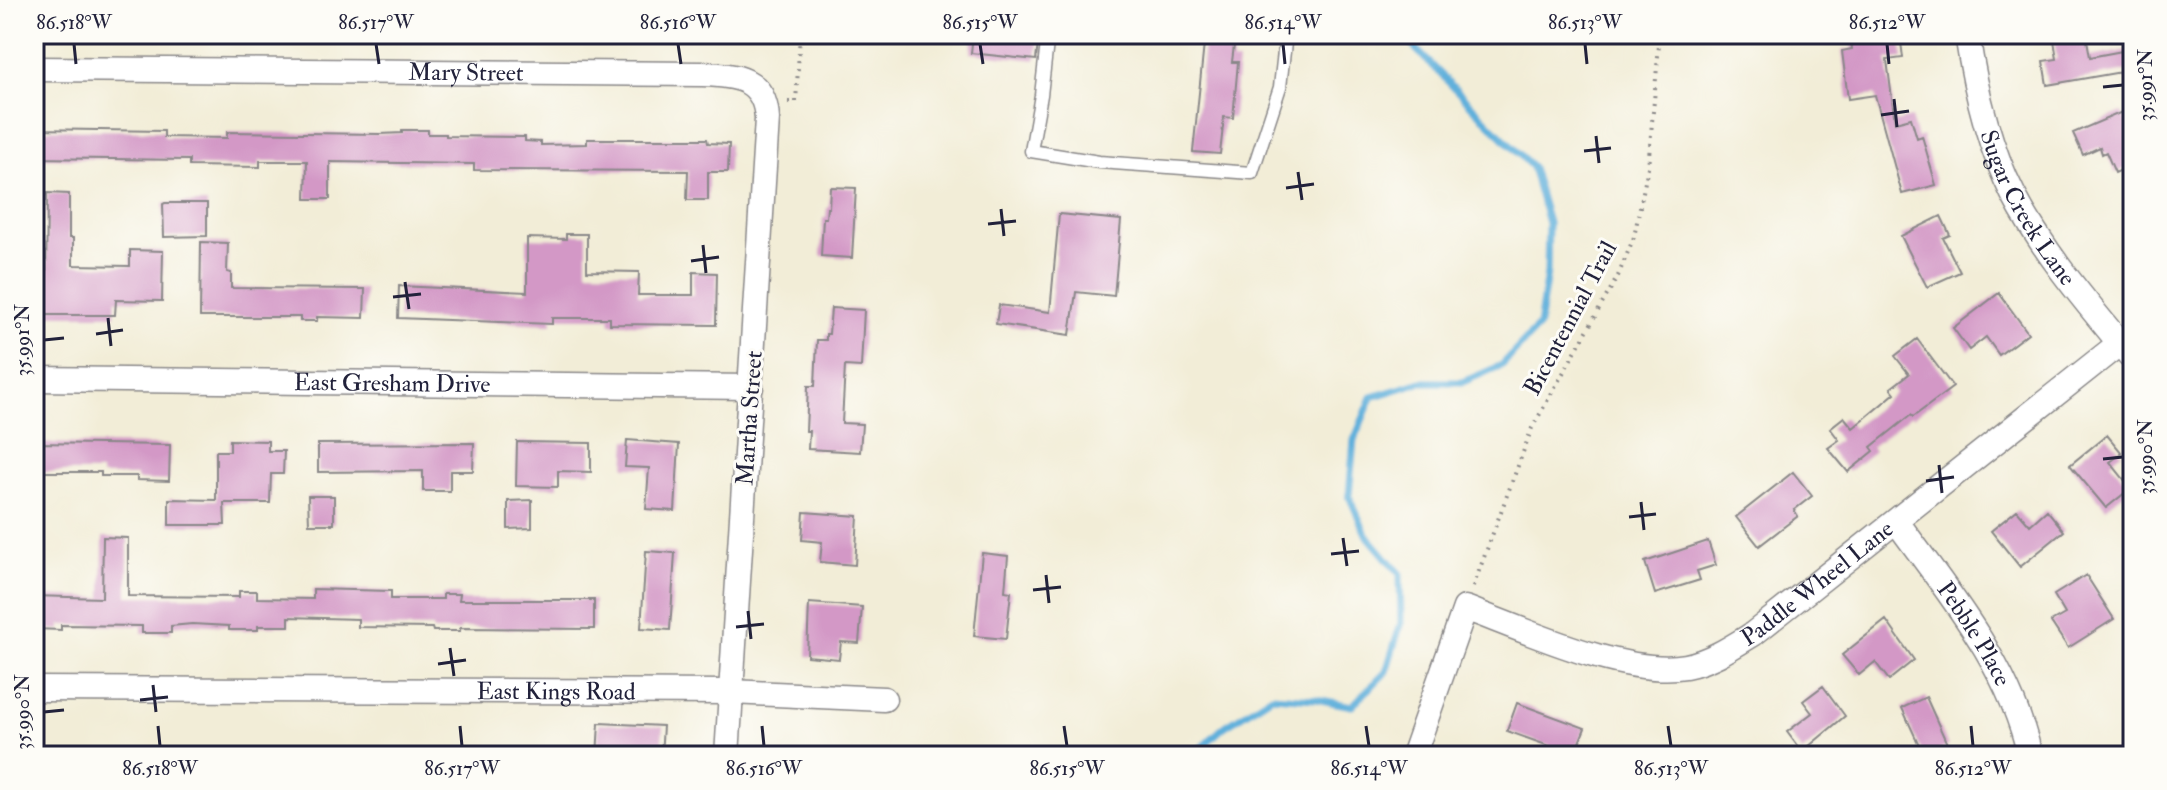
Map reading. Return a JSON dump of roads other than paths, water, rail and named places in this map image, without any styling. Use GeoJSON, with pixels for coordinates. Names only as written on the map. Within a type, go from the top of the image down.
{"type":"FeatureCollection","features":[{"type":"Feature","properties":{"kind":"street","name":"Sugar Creek Lane"},"geometry":{"type":"LineString","coordinates":[[1967,34],[1989,133],[2012,193],[2045,248],[2126,351]]}},
{"type":"Feature","properties":{"kind":"street","name":"Mary Street"},"geometry":{"type":"LineString","coordinates":[[34,69],[702,74],[738,78],[759,93]]}},
{"type":"Feature","properties":{"kind":"street","name":"Martha Street"},"geometry":{"type":"LineString","coordinates":[[727,756],[767,119],[759,93]]}},
{"type":"Feature","properties":{"kind":"street","name":"Paddle Wheel Lane"},"geometry":{"type":"LineString","coordinates":[[1413,756],[1465,608],[1635,666],[1663,669],[1688,666],[1712,658],[1753,634],[2126,351]]}},
{"type":"Feature","properties":{"kind":"street","name":"East Gresham Drive"},"geometry":{"type":"LineString","coordinates":[[34,379],[751,387]]}},
{"type":"Feature","properties":{"kind":"street","name":"Pebble Place"},"geometry":{"type":"LineString","coordinates":[[1897,522],[1983,642],[2017,706],[2030,756]]}},
{"type":"Feature","properties":{"kind":"street","name":"East Kings Road"},"geometry":{"type":"LineString","coordinates":[[34,689],[731,692],[884,699]]}},
{"type":"Feature","properties":{"kind":"lane"},"geometry":{"type":"LineString","coordinates":[[1048,34],[1031,151],[1099,162],[1252,173],[1280,87],[1286,34]]}},
{"type":"Feature","properties":{"kind":"waterway"},"geometry":{"type":"LineString","coordinates":[[1192,756],[1224,727],[1272,696],[1316,699],[1352,706],[1386,672],[1401,623],[1400,574],[1366,534],[1349,496],[1354,440],[1372,397],[1421,382],[1463,382],[1502,365],[1539,326],[1547,273],[1548,223],[1532,167],[1408,41],[1406,34]]}}]}
